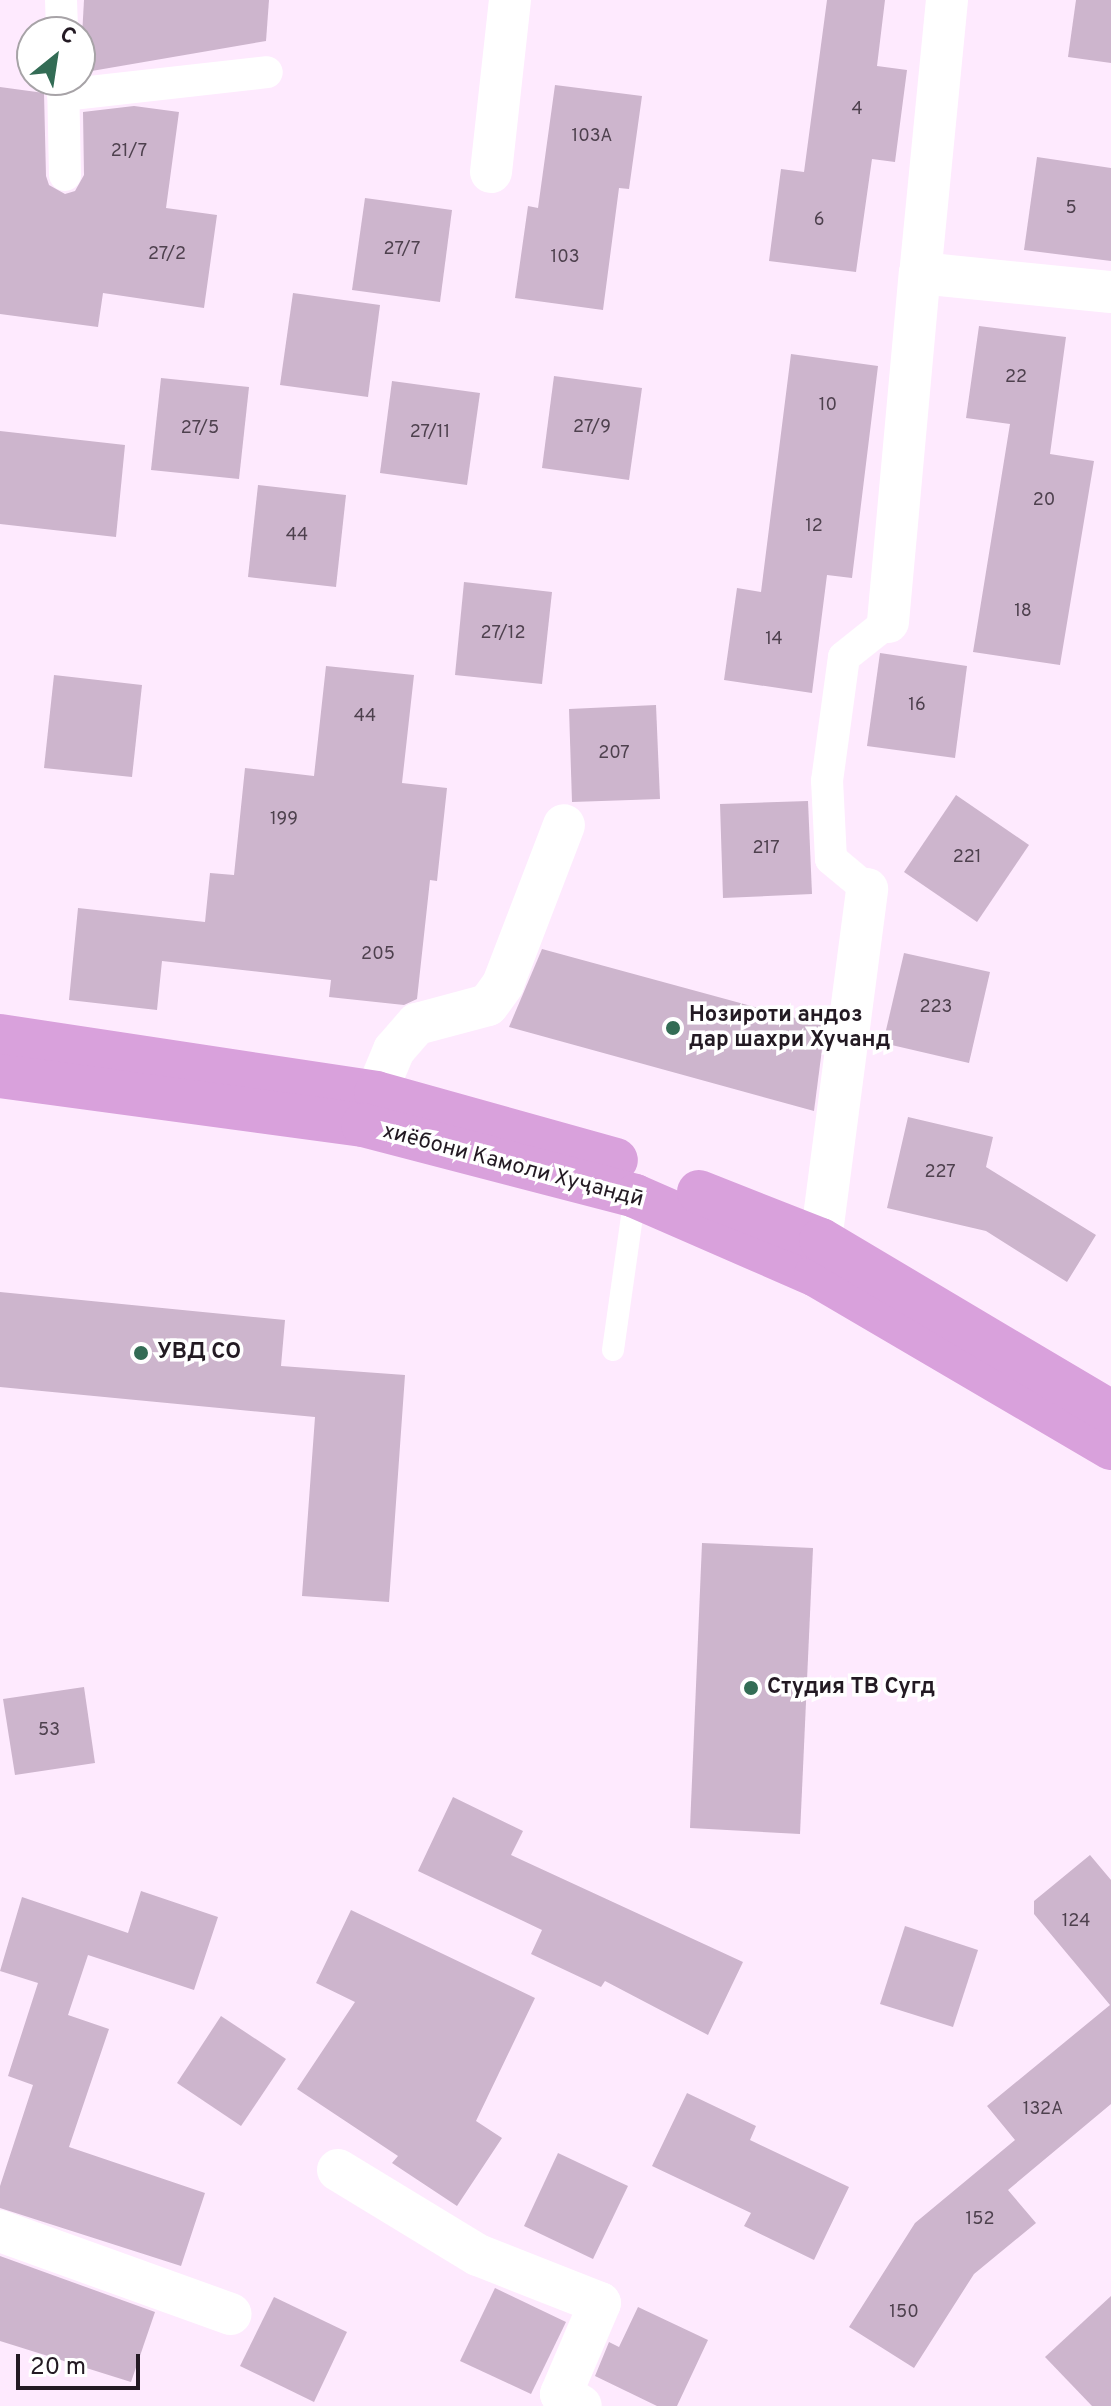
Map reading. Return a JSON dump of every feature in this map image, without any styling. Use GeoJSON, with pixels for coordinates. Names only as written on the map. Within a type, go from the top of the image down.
{"type":"FeatureCollection","features":[{"type":"Feature","properties":{"kind":"main road","name":"хиёбони Камоли Хуҷандӣ"},"geometry":{"type":"LineString","coordinates":[[0,1036],[376,1093],[619,1161],[821,1240],[1111,1412]]}},
{"type":"Feature","properties":{"kind":"main road","name":"хиёбони Камоли Хуҷандӣ"},"geometry":{"type":"LineString","coordinates":[[0,1076],[363,1125],[635,1196],[816,1275],[1111,1448]]}},
{"type":"Feature","properties":{"kind":"street"},"geometry":{"type":"LineString","coordinates":[[491,172],[510,0]]}},
{"type":"Feature","properties":{"kind":"street"},"geometry":{"type":"LineString","coordinates":[[821,1240],[867,889],[831,859],[827,781],[844,657],[888,622],[947,0]]}},
{"type":"Feature","properties":{"kind":"street"},"geometry":{"type":"LineString","coordinates":[[96,85],[267,72]]}},
{"type":"Feature","properties":{"kind":"street"},"geometry":{"type":"LineString","coordinates":[[63,96],[65,175]]}},
{"type":"Feature","properties":{"kind":"street"},"geometry":{"type":"LineString","coordinates":[[920,273],[1111,292]]}},
{"type":"Feature","properties":{"kind":"street"},"geometry":{"type":"LineString","coordinates":[[376,1093],[394,1050],[417,1024],[488,1005],[503,984],[564,825]]}},
{"type":"Feature","properties":{"kind":"street"},"geometry":{"type":"LineString","coordinates":[[338,2170],[478,2255],[600,2303],[561,2394],[581,2406]]}},
{"type":"Feature","properties":{"kind":"street"},"geometry":{"type":"LineString","coordinates":[[0,2231],[231,2314]]}},
{"type":"Feature","properties":{"kind":"lane"},"geometry":{"type":"LineString","coordinates":[[613,1350],[635,1196]]}},
{"type":"Feature","properties":{"kind":"building"},"geometry":{"type":"Polygon","coordinates":[[[84,0],[269,0],[266,41],[96,70],[96,16],[83,16],[84,0]]]}},
{"type":"Feature","properties":{"kind":"building"},"geometry":{"type":"Polygon","coordinates":[[[827,0],[885,0],[877,66],[907,70],[895,162],[872,159],[856,272],[769,261],[781,169],[804,172],[827,0]]]}},
{"type":"Feature","properties":{"kind":"building"},"geometry":{"type":"Polygon","coordinates":[[[1076,0],[1111,0],[1111,63],[1068,57],[1076,0]]]}},
{"type":"Feature","properties":{"kind":"building"},"geometry":{"type":"Polygon","coordinates":[[[555,85],[642,96],[629,189],[619,188],[603,310],[515,298],[528,206],[538,208],[555,85]]]}},
{"type":"Feature","properties":{"kind":"building"},"geometry":{"type":"Polygon","coordinates":[[[0,87],[16,89],[16,96],[44,96],[46,176],[49,185],[65,194],[75,191],[84,175],[83,112],[134,106],[179,112],[166,208],[217,215],[204,308],[103,293],[98,327],[0,314],[0,87]]]}},
{"type":"Feature","properties":{"kind":"building"},"geometry":{"type":"Polygon","coordinates":[[[1037,157],[1111,168],[1111,261],[1024,250],[1037,157]]]}},
{"type":"Feature","properties":{"kind":"building"},"geometry":{"type":"Polygon","coordinates":[[[365,198],[452,210],[440,302],[352,290],[365,198]]]}},
{"type":"Feature","properties":{"kind":"building"},"geometry":{"type":"Polygon","coordinates":[[[293,293],[380,305],[368,397],[280,385],[293,293]]]}},
{"type":"Feature","properties":{"kind":"building"},"geometry":{"type":"Polygon","coordinates":[[[979,326],[1066,337],[1050,454],[1094,461],[1060,665],[973,652],[1010,424],[966,418],[979,326]]]}},
{"type":"Feature","properties":{"kind":"building"},"geometry":{"type":"Polygon","coordinates":[[[791,354],[878,366],[852,578],[827,575],[812,693],[724,680],[737,588],[761,592],[791,354]]]}},
{"type":"Feature","properties":{"kind":"building"},"geometry":{"type":"Polygon","coordinates":[[[554,376],[642,388],[629,480],[542,468],[554,376]]]}},
{"type":"Feature","properties":{"kind":"building"},"geometry":{"type":"Polygon","coordinates":[[[161,378],[249,387],[239,479],[151,470],[161,378]]]}},
{"type":"Feature","properties":{"kind":"building"},"geometry":{"type":"Polygon","coordinates":[[[392,381],[480,393],[467,485],[380,473],[392,381]]]}},
{"type":"Feature","properties":{"kind":"building"},"geometry":{"type":"Polygon","coordinates":[[[0,431],[125,445],[116,537],[0,524],[0,431]]]}},
{"type":"Feature","properties":{"kind":"building"},"geometry":{"type":"Polygon","coordinates":[[[258,485],[346,495],[336,587],[248,577],[258,485]]]}},
{"type":"Feature","properties":{"kind":"building"},"geometry":{"type":"Polygon","coordinates":[[[464,582],[552,592],[542,684],[455,675],[464,582]]]}},
{"type":"Feature","properties":{"kind":"building"},"geometry":{"type":"Polygon","coordinates":[[[880,653],[967,666],[955,758],[867,746],[880,653]]]}},
{"type":"Feature","properties":{"kind":"building"},"geometry":{"type":"Polygon","coordinates":[[[326,666],[414,675],[402,783],[447,788],[437,881],[430,880],[417,999],[404,1005],[329,997],[331,980],[162,961],[157,1010],[69,1000],[78,908],[205,922],[210,873],[234,875],[245,768],[314,776],[326,666]]]}},
{"type":"Feature","properties":{"kind":"building"},"geometry":{"type":"Polygon","coordinates":[[[54,675],[142,685],[132,777],[44,768],[54,675]]]}},
{"type":"Feature","properties":{"kind":"building"},"geometry":{"type":"Polygon","coordinates":[[[656,705],[660,799],[572,802],[569,709],[656,705]]]}},
{"type":"Feature","properties":{"kind":"building"},"geometry":{"type":"Polygon","coordinates":[[[956,795],[1029,845],[977,922],[904,872],[956,795]]]}},
{"type":"Feature","properties":{"kind":"building"},"geometry":{"type":"Polygon","coordinates":[[[808,801],[812,894],[723,898],[720,804],[808,801]]]}},
{"type":"Feature","properties":{"kind":"building","name":"Нозироти андоз дар шахри Хучанд"},"geometry":{"type":"Polygon","coordinates":[[[542,949],[825,1026],[814,1111],[509,1027],[542,949]]]}},
{"type":"Feature","properties":{"kind":"building"},"geometry":{"type":"Polygon","coordinates":[[[904,953],[990,972],[969,1063],[883,1043],[904,953]]]}},
{"type":"Feature","properties":{"kind":"building"},"geometry":{"type":"Polygon","coordinates":[[[908,1117],[993,1137],[986,1167],[1096,1235],[1067,1282],[986,1231],[887,1208],[908,1117]]]}},
{"type":"Feature","properties":{"kind":"building"},"geometry":{"type":"Polygon","coordinates":[[[0,1292],[285,1320],[281,1366],[405,1375],[389,1602],[302,1596],[315,1417],[0,1387],[0,1292]]]}},
{"type":"Feature","properties":{"kind":"building","name":"Студия ТВ Сугд"},"geometry":{"type":"Polygon","coordinates":[[[702,1543],[813,1548],[800,1834],[690,1828],[702,1543]]]}},
{"type":"Feature","properties":{"kind":"building"},"geometry":{"type":"Polygon","coordinates":[[[84,1687],[95,1763],[15,1775],[3,1699],[84,1687]]]}},
{"type":"Feature","properties":{"kind":"building"},"geometry":{"type":"Polygon","coordinates":[[[453,1797],[523,1831],[511,1855],[743,1962],[708,2035],[605,1981],[601,1987],[531,1954],[542,1930],[418,1871],[453,1797]]]}},
{"type":"Feature","properties":{"kind":"building"},"geometry":{"type":"Polygon","coordinates":[[[1090,1855],[1111,1880],[1111,2104],[1008,2190],[1036,2223],[974,2274],[914,2368],[849,2327],[915,2223],[1015,2140],[987,2106],[1110,2005],[1034,1914],[1034,1901],[1090,1855]]]}},
{"type":"Feature","properties":{"kind":"building"},"geometry":{"type":"Polygon","coordinates":[[[141,1891],[218,1917],[194,1990],[88,1955],[68,2015],[109,2029],[69,2147],[205,2193],[181,2266],[0,2208],[0,2186],[33,2085],[8,2076],[38,1983],[0,1971],[22,1897],[128,1933],[141,1891]]]}},
{"type":"Feature","properties":{"kind":"building"},"geometry":{"type":"Polygon","coordinates":[[[351,1910],[535,1998],[476,2121],[502,2138],[457,2206],[392,2163],[398,2156],[297,2089],[355,2002],[316,1983],[351,1910]]]}},
{"type":"Feature","properties":{"kind":"building"},"geometry":{"type":"Polygon","coordinates":[[[905,1926],[978,1950],[953,2027],[880,2004],[905,1926]]]}},
{"type":"Feature","properties":{"kind":"building"},"geometry":{"type":"Polygon","coordinates":[[[221,2016],[286,2059],[241,2126],[177,2083],[221,2016]]]}},
{"type":"Feature","properties":{"kind":"building"},"geometry":{"type":"Polygon","coordinates":[[[687,2093],[756,2126],[750,2140],[849,2187],[814,2260],[744,2226],[751,2213],[652,2166],[687,2093]]]}},
{"type":"Feature","properties":{"kind":"building"},"geometry":{"type":"Polygon","coordinates":[[[558,2153],[628,2186],[593,2259],[524,2226],[558,2153]]]}},
{"type":"Feature","properties":{"kind":"building"},"geometry":{"type":"Polygon","coordinates":[[[0,2256],[155,2312],[131,2382],[0,2341],[0,2256]]]}},
{"type":"Feature","properties":{"kind":"building"},"geometry":{"type":"Polygon","coordinates":[[[495,2288],[566,2322],[531,2394],[460,2361],[495,2288]]]}},
{"type":"Feature","properties":{"kind":"building"},"geometry":{"type":"Polygon","coordinates":[[[1111,2296],[1111,2406],[1092,2406],[1045,2357],[1111,2296]]]}},
{"type":"Feature","properties":{"kind":"building"},"geometry":{"type":"Polygon","coordinates":[[[274,2297],[347,2332],[314,2402],[240,2366],[274,2297]]]}},
{"type":"Feature","properties":{"kind":"building"},"geometry":{"type":"Polygon","coordinates":[[[638,2307],[708,2340],[677,2406],[657,2406],[595,2376],[609,2342],[619,2347],[638,2307]]]}},
{"type":"Feature","properties":{"kind":"place","name":"Нозироти андоз дар шахри Хучанд"},"geometry":{"type":"Point","coordinates":[673,1028]}},
{"type":"Feature","properties":{"kind":"place","name":"УВД СО"},"geometry":{"type":"Point","coordinates":[141,1353]}},
{"type":"Feature","properties":{"kind":"place","name":"Студия ТВ Сугд"},"geometry":{"type":"Point","coordinates":[751,1688]}}]}
